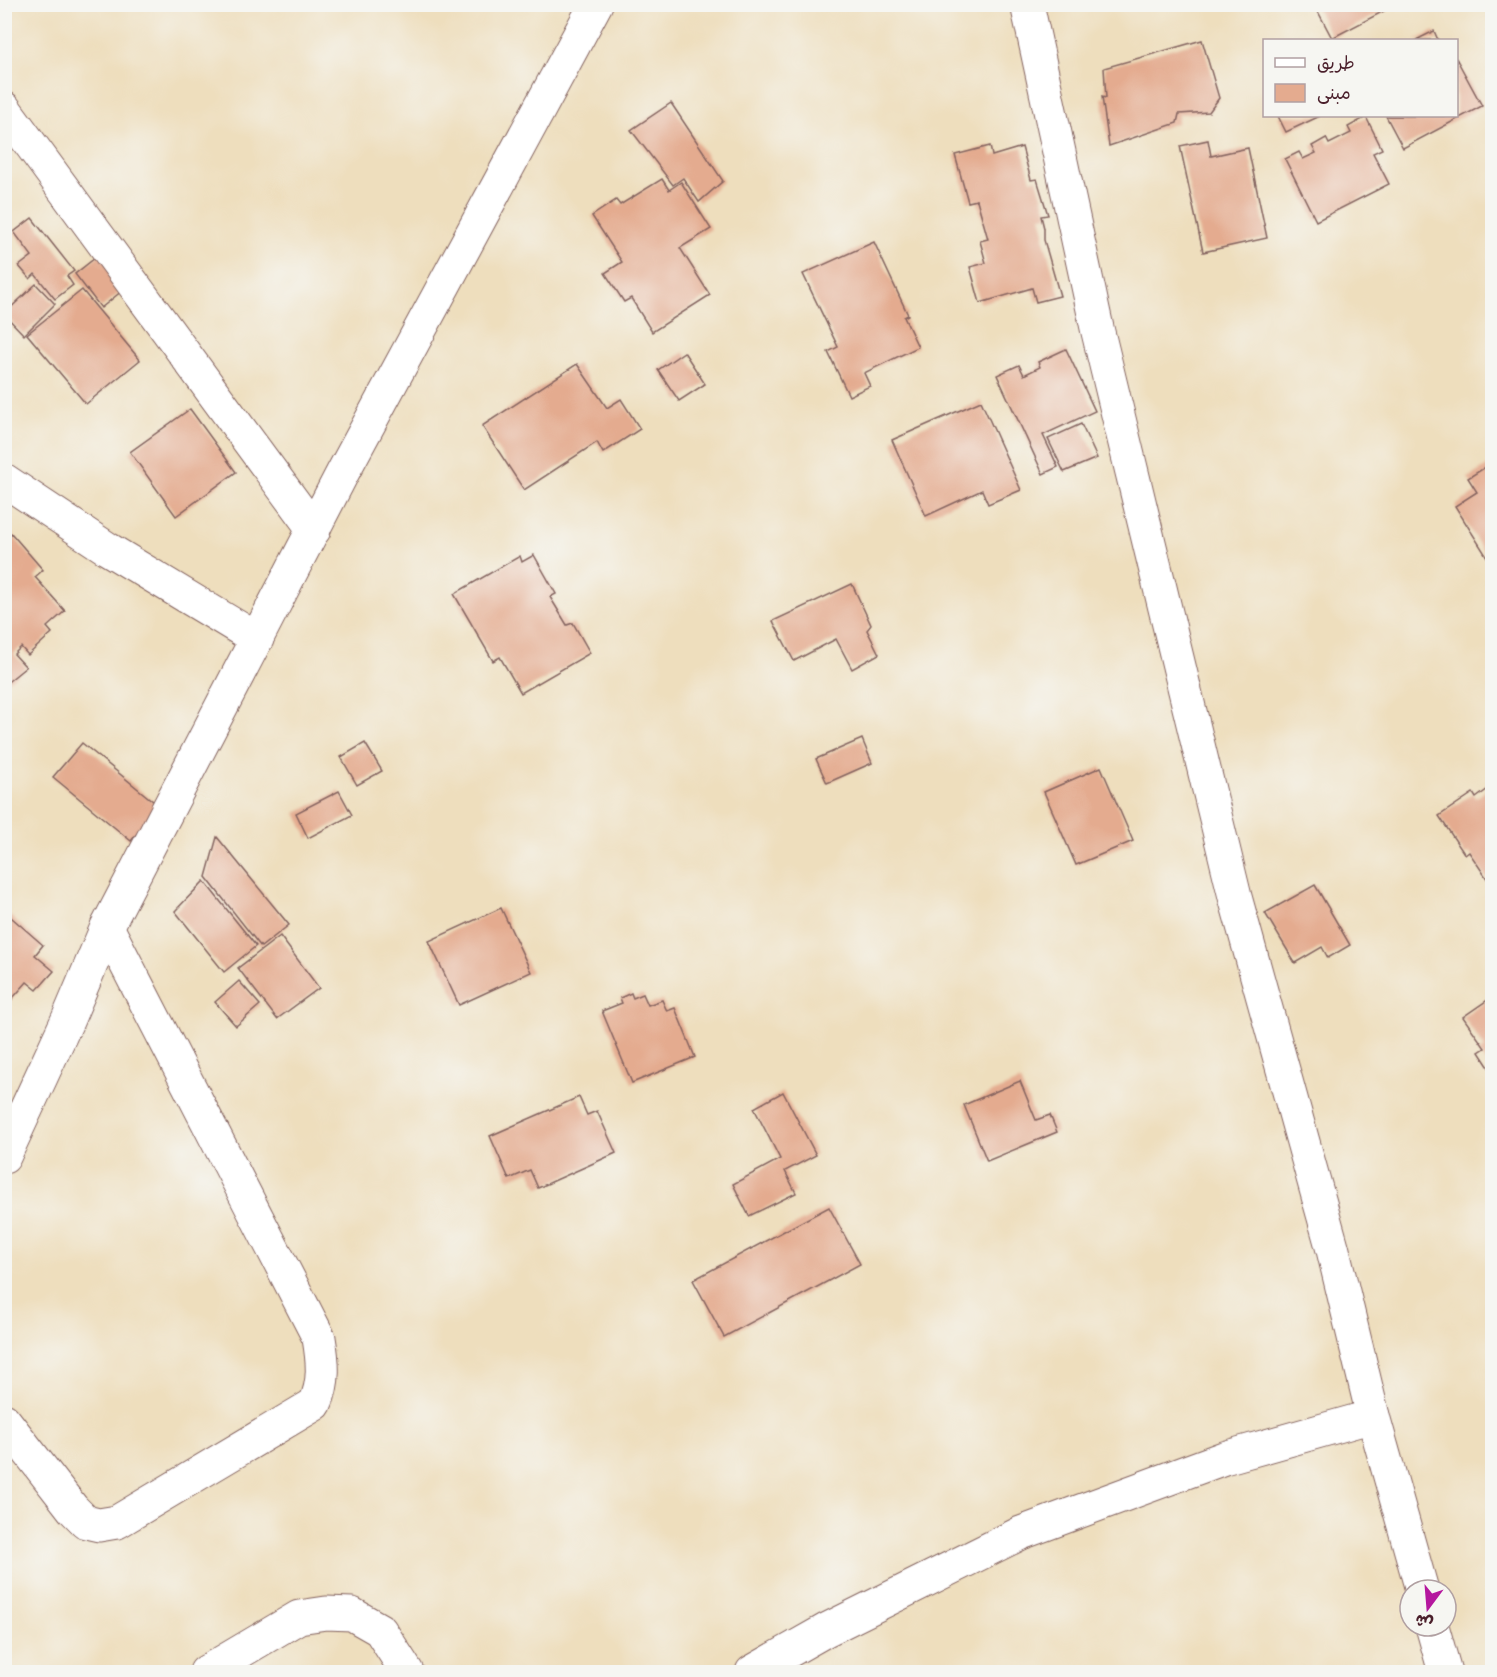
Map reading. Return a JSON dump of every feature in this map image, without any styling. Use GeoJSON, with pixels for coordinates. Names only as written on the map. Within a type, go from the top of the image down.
{"type":"FeatureCollection","features":[{"type":"Feature","properties":{"kind":"street"},"geometry":{"type":"LineString","coordinates":[[4,1157],[68,1019],[107,927],[343,472],[596,4]]}},
{"type":"Feature","properties":{"kind":"street"},"geometry":{"type":"LineString","coordinates":[[1027,4],[1097,328],[1235,897],[1334,1250],[1373,1416],[1419,1578]]}},
{"type":"Feature","properties":{"kind":"street"},"geometry":{"type":"LineString","coordinates":[[4,108],[314,530]]}},
{"type":"Feature","properties":{"kind":"street"},"geometry":{"type":"LineString","coordinates":[[4,480],[108,549],[257,639]]}},
{"type":"Feature","properties":{"kind":"street"},"geometry":{"type":"LineString","coordinates":[[4,1420],[73,1509],[86,1522],[99,1525],[117,1522],[315,1404],[321,1390],[324,1368],[319,1338],[107,927]]}},
{"type":"Feature","properties":{"kind":"street"},"geometry":{"type":"LineString","coordinates":[[752,1672],[826,1630],[1021,1533],[1224,1458],[1373,1416]]}},
{"type":"Feature","properties":{"kind":"street"},"geometry":{"type":"LineString","coordinates":[[206,1672],[299,1617],[326,1613],[351,1614],[380,1630],[407,1672]]}},
{"type":"Feature","properties":{"kind":"street"},"geometry":{"type":"LineString","coordinates":[[1435,1638],[1445,1672]]}},
{"type":"Feature","properties":{"kind":"building"},"geometry":{"type":"Polygon","coordinates":[[[1314,4],[1386,4],[1388,9],[1332,38],[1314,4]]]}},
{"type":"Feature","properties":{"kind":"building"},"geometry":{"type":"Polygon","coordinates":[[[1434,31],[1438,39],[1418,39],[1434,31]]]}},
{"type":"Feature","properties":{"kind":"building"},"geometry":{"type":"Polygon","coordinates":[[[1202,40],[1219,98],[1209,112],[1179,114],[1177,123],[1109,146],[1102,97],[1106,98],[1104,68],[1202,40]]]}},
{"type":"Feature","properties":{"kind":"building"},"geometry":{"type":"Polygon","coordinates":[[[1458,62],[1482,106],[1403,148],[1387,117],[1458,117],[1458,62]]]}},
{"type":"Feature","properties":{"kind":"building"},"geometry":{"type":"Polygon","coordinates":[[[671,103],[723,181],[699,202],[683,178],[673,185],[631,130],[671,103]]]}},
{"type":"Feature","properties":{"kind":"building"},"geometry":{"type":"Polygon","coordinates":[[[1278,117],[1318,117],[1286,132],[1278,117]]]}},
{"type":"Feature","properties":{"kind":"building"},"geometry":{"type":"Polygon","coordinates":[[[1366,117],[1382,149],[1373,153],[1389,184],[1316,221],[1285,159],[1299,152],[1303,159],[1316,153],[1312,146],[1326,138],[1329,144],[1351,133],[1348,127],[1366,117]]]}},
{"type":"Feature","properties":{"kind":"building"},"geometry":{"type":"Polygon","coordinates":[[[1208,140],[1211,156],[1248,148],[1267,238],[1203,252],[1180,146],[1208,140]]]}},
{"type":"Feature","properties":{"kind":"building"},"geometry":{"type":"Polygon","coordinates":[[[990,146],[992,156],[1022,147],[1031,180],[1037,179],[1048,215],[1041,216],[1044,240],[1060,296],[1036,302],[1032,288],[980,303],[970,267],[986,263],[980,241],[988,239],[977,200],[968,202],[955,155],[990,146]]]}},
{"type":"Feature","properties":{"kind":"building"},"geometry":{"type":"Polygon","coordinates":[[[662,179],[669,190],[681,182],[711,229],[680,248],[710,295],[652,332],[631,298],[624,302],[605,273],[622,262],[592,216],[616,200],[620,205],[662,179]]]}},
{"type":"Feature","properties":{"kind":"building"},"geometry":{"type":"Polygon","coordinates":[[[32,218],[74,271],[67,276],[73,285],[55,299],[35,274],[30,279],[19,266],[32,256],[14,232],[32,218]]]}},
{"type":"Feature","properties":{"kind":"building"},"geometry":{"type":"Polygon","coordinates":[[[874,242],[908,315],[904,317],[918,347],[864,373],[870,386],[849,396],[828,352],[838,347],[803,274],[874,242]]]}},
{"type":"Feature","properties":{"kind":"building"},"geometry":{"type":"Polygon","coordinates":[[[100,254],[128,286],[101,308],[75,274],[100,254]]]}},
{"type":"Feature","properties":{"kind":"building"},"geometry":{"type":"Polygon","coordinates":[[[36,284],[55,304],[24,335],[4,314],[36,284]]]}},
{"type":"Feature","properties":{"kind":"building"},"geometry":{"type":"Polygon","coordinates":[[[82,290],[140,360],[86,404],[27,334],[82,290]]]}},
{"type":"Feature","properties":{"kind":"building"},"geometry":{"type":"Polygon","coordinates":[[[1066,349],[1095,411],[1043,435],[1058,467],[1043,474],[997,375],[1019,365],[1024,375],[1040,367],[1038,362],[1066,349]]]}},
{"type":"Feature","properties":{"kind":"building"},"geometry":{"type":"Polygon","coordinates":[[[684,352],[705,384],[679,401],[658,370],[684,352]]]}},
{"type":"Feature","properties":{"kind":"building"},"geometry":{"type":"Polygon","coordinates":[[[577,364],[607,408],[621,399],[640,429],[603,453],[597,442],[524,490],[482,426],[577,364]]]}},
{"type":"Feature","properties":{"kind":"building"},"geometry":{"type":"Polygon","coordinates":[[[981,401],[1021,490],[988,504],[982,490],[926,516],[892,440],[981,401]]]}},
{"type":"Feature","properties":{"kind":"building"},"geometry":{"type":"Polygon","coordinates":[[[190,409],[236,472],[176,516],[130,452],[190,409]]]}},
{"type":"Feature","properties":{"kind":"building"},"geometry":{"type":"Polygon","coordinates":[[[1081,424],[1097,458],[1064,472],[1048,439],[1081,424]]]}},
{"type":"Feature","properties":{"kind":"building"},"geometry":{"type":"Polygon","coordinates":[[[1492,463],[1492,565],[1455,506],[1477,492],[1468,478],[1492,463]]]}},
{"type":"Feature","properties":{"kind":"building"},"geometry":{"type":"Polygon","coordinates":[[[11,533],[43,570],[35,577],[65,611],[47,627],[52,633],[28,655],[21,647],[14,654],[26,667],[4,685],[4,539],[11,533]]]}},
{"type":"Feature","properties":{"kind":"building"},"geometry":{"type":"Polygon","coordinates":[[[534,555],[556,594],[550,597],[567,625],[573,623],[590,653],[521,693],[500,657],[493,661],[454,594],[520,556],[522,562],[534,555]]]}},
{"type":"Feature","properties":{"kind":"building"},"geometry":{"type":"Polygon","coordinates":[[[852,584],[871,625],[867,630],[879,654],[852,669],[836,639],[794,661],[773,621],[852,584]]]}},
{"type":"Feature","properties":{"kind":"building"},"geometry":{"type":"Polygon","coordinates":[[[862,739],[872,763],[827,783],[816,759],[862,739]]]}},
{"type":"Feature","properties":{"kind":"building"},"geometry":{"type":"Polygon","coordinates":[[[82,743],[159,806],[131,841],[53,777],[82,743]]]}},
{"type":"Feature","properties":{"kind":"building"},"geometry":{"type":"Polygon","coordinates":[[[365,743],[382,771],[357,785],[341,757],[365,743]]]}},
{"type":"Feature","properties":{"kind":"building"},"geometry":{"type":"Polygon","coordinates":[[[1101,767],[1133,841],[1076,865],[1044,792],[1101,767]]]}},
{"type":"Feature","properties":{"kind":"building"},"geometry":{"type":"Polygon","coordinates":[[[1492,786],[1492,886],[1469,852],[1465,855],[1439,816],[1473,793],[1476,798],[1492,786]]]}},
{"type":"Feature","properties":{"kind":"building"},"geometry":{"type":"Polygon","coordinates":[[[339,791],[352,815],[308,838],[296,813],[339,791]]]}},
{"type":"Feature","properties":{"kind":"building"},"geometry":{"type":"Polygon","coordinates":[[[217,837],[289,925],[261,947],[206,877],[217,837]]]}},
{"type":"Feature","properties":{"kind":"building"},"geometry":{"type":"Polygon","coordinates":[[[204,881],[256,946],[224,972],[175,911],[204,881]]]}},
{"type":"Feature","properties":{"kind":"building"},"geometry":{"type":"Polygon","coordinates":[[[1315,885],[1350,945],[1328,958],[1322,947],[1295,963],[1265,913],[1315,885]]]}},
{"type":"Feature","properties":{"kind":"building"},"geometry":{"type":"Polygon","coordinates":[[[501,908],[531,972],[459,1005],[429,941],[501,908]]]}},
{"type":"Feature","properties":{"kind":"building"},"geometry":{"type":"Polygon","coordinates":[[[4,911],[43,945],[35,955],[54,971],[37,990],[27,982],[4,1008],[4,911]]]}},
{"type":"Feature","properties":{"kind":"building"},"geometry":{"type":"Polygon","coordinates":[[[280,936],[319,988],[277,1019],[238,968],[280,936]]]}},
{"type":"Feature","properties":{"kind":"building"},"geometry":{"type":"Polygon","coordinates":[[[239,981],[260,1005],[236,1026],[215,1002],[239,981]]]}},
{"type":"Feature","properties":{"kind":"building"},"geometry":{"type":"Polygon","coordinates":[[[631,993],[633,998],[643,994],[648,1005],[662,1000],[667,1011],[675,1008],[695,1057],[632,1083],[602,1011],[622,1003],[620,998],[631,993]]]}},
{"type":"Feature","properties":{"kind":"building"},"geometry":{"type":"Polygon","coordinates":[[[1492,997],[1492,1072],[1479,1052],[1485,1048],[1463,1017],[1492,997]]]}},
{"type":"Feature","properties":{"kind":"building"},"geometry":{"type":"Polygon","coordinates":[[[1020,1081],[1036,1120],[1050,1115],[1057,1132],[987,1161],[964,1105],[1020,1081]]]}},
{"type":"Feature","properties":{"kind":"building"},"geometry":{"type":"Polygon","coordinates":[[[783,1092],[816,1155],[785,1171],[796,1193],[749,1216],[733,1184],[780,1159],[754,1108],[783,1092]]]}},
{"type":"Feature","properties":{"kind":"building"},"geometry":{"type":"Polygon","coordinates":[[[579,1097],[587,1115],[597,1111],[616,1153],[538,1188],[530,1170],[509,1179],[490,1136],[579,1097]]]}},
{"type":"Feature","properties":{"kind":"building"},"geometry":{"type":"Polygon","coordinates":[[[829,1207],[860,1264],[724,1337],[693,1280],[829,1207]]]}}]}
